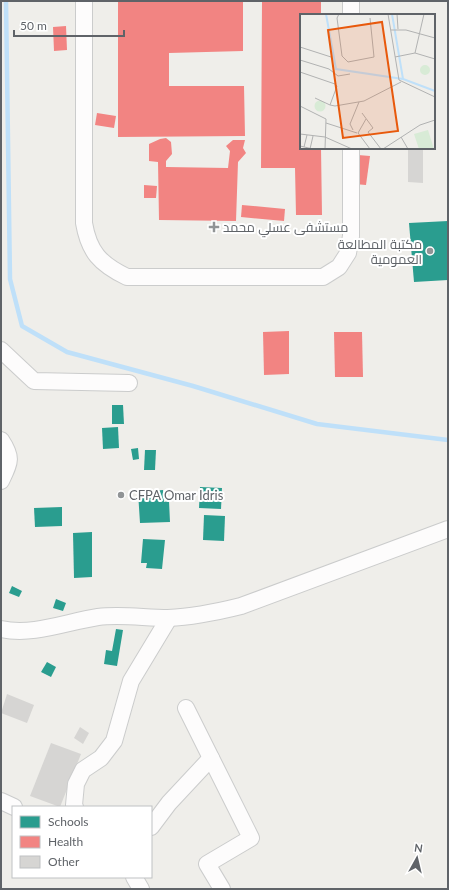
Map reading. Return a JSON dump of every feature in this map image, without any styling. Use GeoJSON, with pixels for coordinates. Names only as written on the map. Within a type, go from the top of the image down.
{"type":"FeatureCollection","features":[{"type":"Feature","properties":{"kind":"street"},"geometry":{"type":"LineString","coordinates":[[84,1],[84,223],[87,240],[96,255],[112,270],[127,277],[323,277],[339,267],[348,253],[351,236],[351,149]]}},
{"type":"Feature","properties":{"kind":"street"},"geometry":{"type":"LineString","coordinates":[[351,1],[351,14]]}},
{"type":"Feature","properties":{"kind":"street"},"geometry":{"type":"LineString","coordinates":[[1,350],[34,381],[129,383]]}},
{"type":"Feature","properties":{"kind":"street"},"geometry":{"type":"LineString","coordinates":[[1,440],[8,451],[9,464],[1,481]]}},
{"type":"Feature","properties":{"kind":"street"},"geometry":{"type":"LineString","coordinates":[[1,629],[27,631],[98,617],[129,616],[169,618],[215,612],[241,606],[448,529]]}},
{"type":"Feature","properties":{"kind":"street"},"geometry":{"type":"LineString","coordinates":[[74,806],[76,784],[83,770],[101,758],[114,741],[131,681],[169,618]]}},
{"type":"Feature","properties":{"kind":"street"},"geometry":{"type":"LineString","coordinates":[[186,708],[251,838],[207,864],[222,889]]}},
{"type":"Feature","properties":{"kind":"street"},"geometry":{"type":"LineString","coordinates":[[152,826],[169,803],[211,758]]}},
{"type":"Feature","properties":{"kind":"street"},"geometry":{"type":"LineString","coordinates":[[1,801],[12,806]]}},
{"type":"Feature","properties":{"kind":"street"},"geometry":{"type":"LineString","coordinates":[[135,878],[141,889]]}},
{"type":"Feature","properties":{"kind":"building: Schools","name":"مكتبة المطالعة العمومية"},"geometry":{"type":"Polygon","coordinates":[[[448,221],[448,280],[414,282],[409,223],[448,221]]]}},
{"type":"Feature","properties":{"kind":"building: Schools"},"geometry":{"type":"Polygon","coordinates":[[[112,405],[123,405],[124,424],[112,424],[112,405]]]}},
{"type":"Feature","properties":{"kind":"building: Schools"},"geometry":{"type":"Polygon","coordinates":[[[118,427],[119,448],[103,449],[102,428],[118,427]]]}},
{"type":"Feature","properties":{"kind":"building: Schools"},"geometry":{"type":"Polygon","coordinates":[[[138,448],[139,459],[133,460],[131,449],[138,448]]]}},
{"type":"Feature","properties":{"kind":"building: Schools"},"geometry":{"type":"Polygon","coordinates":[[[145,450],[156,450],[155,470],[144,470],[145,450]]]}},
{"type":"Feature","properties":{"kind":"building: Schools"},"geometry":{"type":"Polygon","coordinates":[[[200,487],[222,488],[221,509],[199,508],[200,487]]]}},
{"type":"Feature","properties":{"kind":"building: Schools"},"geometry":{"type":"Polygon","coordinates":[[[163,490],[164,502],[169,501],[170,522],[140,523],[138,492],[163,490]]]}},
{"type":"Feature","properties":{"kind":"building: Schools"},"geometry":{"type":"Polygon","coordinates":[[[62,507],[62,526],[35,527],[34,508],[62,507]]]}},
{"type":"Feature","properties":{"kind":"building: Schools"},"geometry":{"type":"Polygon","coordinates":[[[204,515],[225,516],[224,541],[203,540],[204,515]]]}},
{"type":"Feature","properties":{"kind":"building: Schools"},"geometry":{"type":"Polygon","coordinates":[[[92,532],[92,577],[74,578],[73,533],[92,532]]]}},
{"type":"Feature","properties":{"kind":"building: Schools"},"geometry":{"type":"Polygon","coordinates":[[[143,539],[165,540],[162,569],[146,568],[147,563],[141,563],[143,539]]]}},
{"type":"Feature","properties":{"kind":"building: Schools"},"geometry":{"type":"Polygon","coordinates":[[[12,586],[22,591],[19,597],[9,593],[12,586]]]}},
{"type":"Feature","properties":{"kind":"building: Schools"},"geometry":{"type":"Polygon","coordinates":[[[56,599],[66,603],[63,611],[53,608],[56,599]]]}},
{"type":"Feature","properties":{"kind":"building: Schools"},"geometry":{"type":"Polygon","coordinates":[[[116,629],[123,630],[117,666],[104,664],[106,650],[112,651],[116,629]]]}},
{"type":"Feature","properties":{"kind":"building: Schools"},"geometry":{"type":"Polygon","coordinates":[[[47,662],[56,667],[51,677],[41,672],[47,662]]]}},
{"type":"Feature","properties":{"kind":"building: Health"},"geometry":{"type":"Polygon","coordinates":[[[118,1],[243,1],[243,51],[169,53],[169,86],[244,86],[245,136],[118,137],[118,1]]]}},
{"type":"Feature","properties":{"kind":"building: Health"},"geometry":{"type":"Polygon","coordinates":[[[262,1],[321,1],[321,14],[300,14],[300,149],[321,149],[322,215],[296,215],[295,168],[261,168],[262,1]]]}},
{"type":"Feature","properties":{"kind":"building: Health"},"geometry":{"type":"Polygon","coordinates":[[[66,26],[67,50],[54,51],[53,27],[66,26]]]}},
{"type":"Feature","properties":{"kind":"building: Health"},"geometry":{"type":"Polygon","coordinates":[[[97,113],[116,116],[114,128],[95,125],[97,113]]]}},
{"type":"Feature","properties":{"kind":"building: Health"},"geometry":{"type":"Polygon","coordinates":[[[166,138],[171,142],[172,154],[166,161],[166,167],[228,168],[230,151],[226,146],[233,140],[245,140],[243,148],[246,153],[238,162],[236,221],[159,220],[158,162],[149,161],[149,144],[166,138]]]}},
{"type":"Feature","properties":{"kind":"building: Health"},"geometry":{"type":"Polygon","coordinates":[[[358,155],[370,156],[366,185],[354,184],[358,155]]]}},
{"type":"Feature","properties":{"kind":"building: Health"},"geometry":{"type":"Polygon","coordinates":[[[144,185],[157,186],[156,198],[144,198],[144,185]]]}},
{"type":"Feature","properties":{"kind":"building: Health"},"geometry":{"type":"Polygon","coordinates":[[[242,205],[285,209],[284,221],[241,217],[242,205]]]}},
{"type":"Feature","properties":{"kind":"building: Health"},"geometry":{"type":"Polygon","coordinates":[[[289,331],[289,374],[264,375],[263,332],[289,331]]]}},
{"type":"Feature","properties":{"kind":"building: Health"},"geometry":{"type":"Polygon","coordinates":[[[334,332],[362,332],[363,377],[335,377],[334,332]]]}},
{"type":"Feature","properties":{"kind":"building: Other"},"geometry":{"type":"Polygon","coordinates":[[[408,149],[423,149],[423,183],[408,182],[408,149]]]}},
{"type":"Feature","properties":{"kind":"building: Other"},"geometry":{"type":"Polygon","coordinates":[[[7,694],[34,705],[27,723],[1,713],[7,694]]]}},
{"type":"Feature","properties":{"kind":"building: Other"},"geometry":{"type":"Polygon","coordinates":[[[80,727],[89,733],[83,744],[74,738],[80,727]]]}},
{"type":"Feature","properties":{"kind":"building: Other"},"geometry":{"type":"Polygon","coordinates":[[[51,743],[81,754],[60,806],[30,796],[51,743]]]}},
{"type":"Feature","properties":{"kind":"waterway"},"geometry":{"type":"LineString","coordinates":[[6,1],[10,279],[22,326],[67,352],[193,386],[317,424],[448,440]]}},
{"type":"Feature","properties":{"kind":"place","name":"مستشفى عسلي محمد"},"geometry":{"type":"Point","coordinates":[214,227]}},
{"type":"Feature","properties":{"kind":"place","name":"مكتبة المطالعة العمومية"},"geometry":{"type":"Point","coordinates":[430,251]}},
{"type":"Feature","properties":{"kind":"place","name":"CFPA Omar Idris"},"geometry":{"type":"Point","coordinates":[121,495]}}]}
